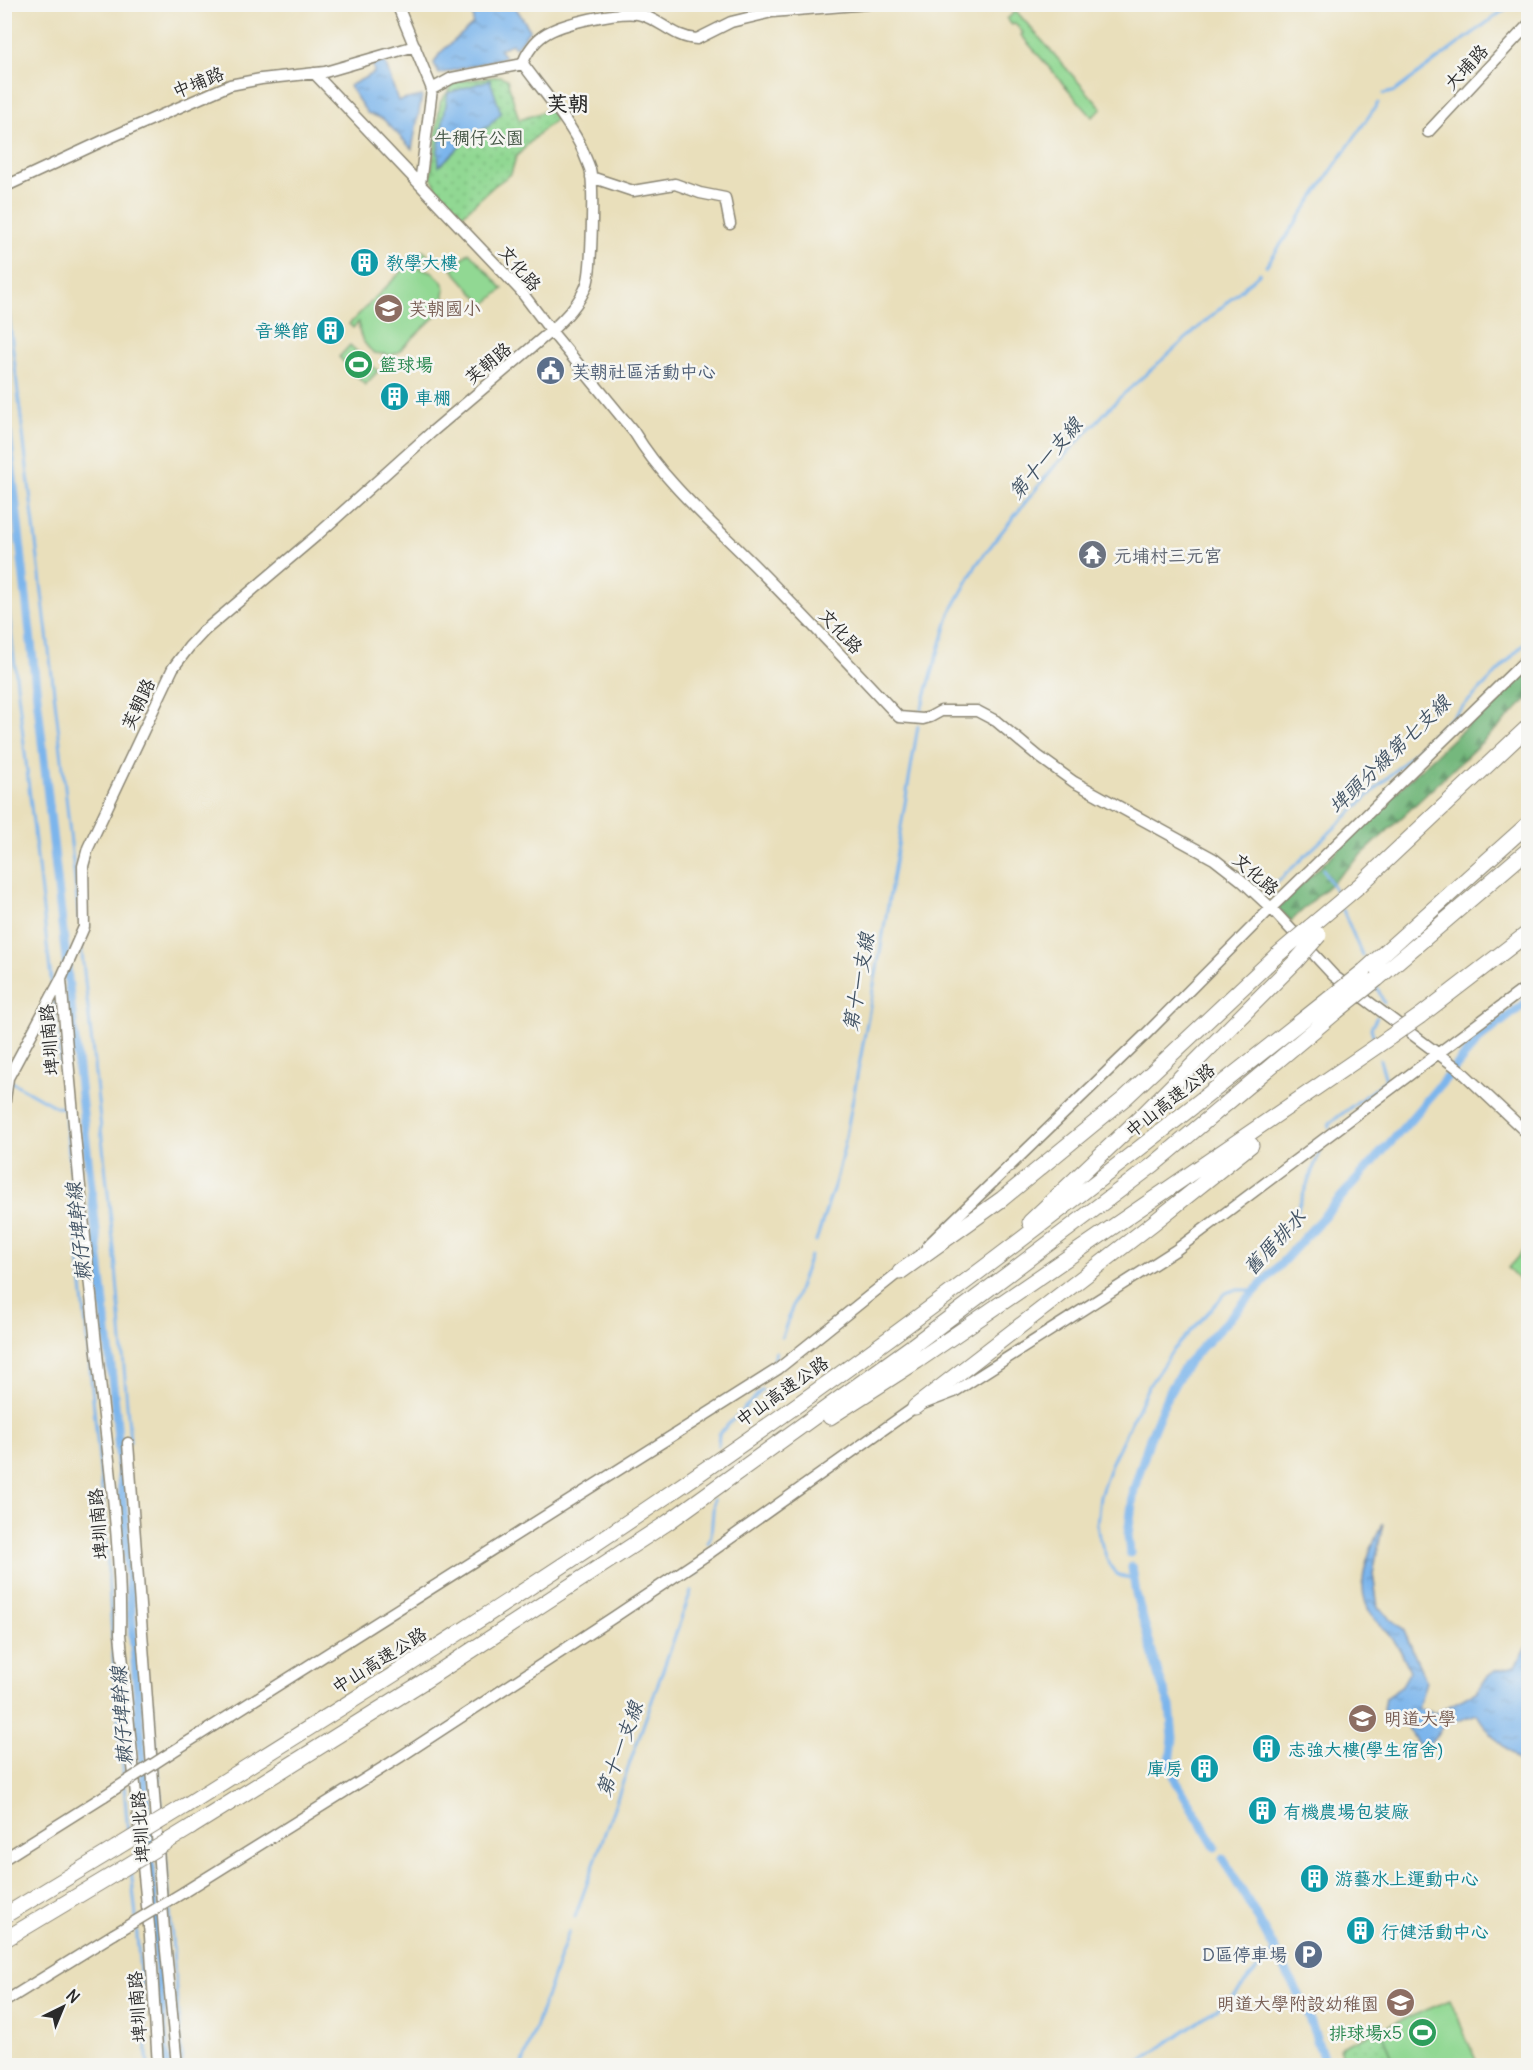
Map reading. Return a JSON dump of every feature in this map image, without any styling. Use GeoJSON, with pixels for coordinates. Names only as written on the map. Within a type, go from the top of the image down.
{"type":"FeatureCollection","features":[{"type":"Feature","properties":{"kind":"highway"},"geometry":{"type":"LineString","coordinates":[[900,1272],[1002,1199],[1125,1098],[1276,956],[1314,931],[1528,727]]}},
{"type":"Feature","properties":{"kind":"highway","name":"中山高速公路"},"geometry":{"type":"LineString","coordinates":[[4,1940],[191,1827],[413,1688],[667,1523],[911,1347],[1153,1165],[1333,1005],[1364,970],[1528,824]]}},
{"type":"Feature","properties":{"kind":"highway","name":"中山高速公路"},"geometry":{"type":"LineString","coordinates":[[4,1916],[186,1806],[644,1512],[848,1369],[1333,1005],[1377,980],[1528,850]]}},
{"type":"Feature","properties":{"kind":"highway"},"geometry":{"type":"LineString","coordinates":[[848,1369],[1005,1246],[1142,1116],[1296,961],[1314,931]]}},
{"type":"Feature","properties":{"kind":"highway"},"geometry":{"type":"LineString","coordinates":[[667,1523],[927,1354],[1343,1071],[1420,1016],[1528,933]]}},
{"type":"Feature","properties":{"kind":"highway"},"geometry":{"type":"LineString","coordinates":[[915,1407],[1152,1224],[1343,1071]]}},
{"type":"Feature","properties":{"kind":"street"},"geometry":{"type":"LineString","coordinates":[[398,4],[432,89],[420,184]]}},
{"type":"Feature","properties":{"kind":"street"},"geometry":{"type":"LineString","coordinates":[[432,89],[452,78],[523,64],[524,58],[543,36],[556,29],[618,13],[643,16],[674,33],[697,39],[731,22],[772,12],[868,4]]}},
{"type":"Feature","properties":{"kind":"street","name":"大埔路"},"geometry":{"type":"LineString","coordinates":[[1428,132],[1528,25]]}},
{"type":"Feature","properties":{"kind":"street","name":"中埔路"},"geometry":{"type":"LineString","coordinates":[[4,187],[230,85],[325,72],[415,46]]}},
{"type":"Feature","properties":{"kind":"street","name":"芙朝路"},"geometry":{"type":"LineString","coordinates":[[4,1107],[8,1078],[61,979],[84,927],[83,866],[88,848],[173,668],[204,631],[551,331],[578,300],[587,284],[591,266],[590,170],[572,132],[523,64]]}},
{"type":"Feature","properties":{"kind":"street","name":"文化路"},"geometry":{"type":"LineString","coordinates":[[314,73],[520,290],[684,495],[791,602],[899,717],[922,719],[941,711],[977,711],[996,721],[1074,782],[1214,859],[1271,908],[1334,976],[1457,1068],[1528,1134]]}},
{"type":"Feature","properties":{"kind":"street"},"geometry":{"type":"LineString","coordinates":[[591,177],[633,191],[675,184],[700,193],[725,198],[730,225]]}},
{"type":"Feature","properties":{"kind":"street"},"geometry":{"type":"LineString","coordinates":[[4,1859],[778,1369],[900,1272],[1143,1037],[1271,908],[1528,658]]}},
{"type":"Feature","properties":{"kind":"street","name":"埤圳南路"},"geometry":{"type":"LineString","coordinates":[[61,979],[76,1152],[110,1473],[121,1604],[120,1634],[150,1936],[158,2066]]}},
{"type":"Feature","properties":{"kind":"street"},"geometry":{"type":"LineString","coordinates":[[4,2002],[400,1756],[614,1617],[711,1552],[915,1407],[954,1392],[1176,1250],[1442,1056],[1528,986]]}},
{"type":"Feature","properties":{"kind":"street","name":"埤圳北路"},"geometry":{"type":"LineString","coordinates":[[128,1443],[164,1929],[177,2066]]}},
{"type":"Feature","properties":{"kind":"green space"},"geometry":{"type":"Polygon","coordinates":[[[1016,11],[1102,109],[1092,117],[1021,35],[1023,33],[1015,23],[1012,25],[1007,19],[1016,11]]]}},
{"type":"Feature","properties":{"kind":"green space","name":"牛稠仔公園"},"geometry":{"type":"Polygon","coordinates":[[[500,76],[507,79],[519,120],[549,110],[556,119],[516,157],[511,174],[494,186],[459,218],[444,201],[431,177],[440,102],[455,82],[500,76]]]}},
{"type":"Feature","properties":{"kind":"green space"},"geometry":{"type":"Polygon","coordinates":[[[423,250],[429,257],[419,268],[431,271],[441,280],[445,288],[442,310],[397,353],[391,355],[374,353],[362,339],[359,322],[353,328],[349,324],[423,250]]]}},
{"type":"Feature","properties":{"kind":"green space"},"geometry":{"type":"Polygon","coordinates":[[[469,252],[503,289],[484,305],[452,269],[469,252]]]}},
{"type":"Feature","properties":{"kind":"green space","name":"籃球場"},"geometry":{"type":"Polygon","coordinates":[[[350,345],[378,371],[365,385],[339,357],[350,345]]]}},
{"type":"Feature","properties":{"kind":"green space"},"geometry":{"type":"Polygon","coordinates":[[[1528,666],[1528,699],[1291,921],[1278,908],[1528,666]]]}},
{"type":"Feature","properties":{"kind":"green space"},"geometry":{"type":"Polygon","coordinates":[[[1528,1245],[1528,1289],[1508,1268],[1528,1245]]]}},
{"type":"Feature","properties":{"kind":"green space","name":"排球場x5"},"geometry":{"type":"Polygon","coordinates":[[[1450,2000],[1478,2065],[1395,2065],[1381,2029],[1450,2000]]]}},
{"type":"Feature","properties":{"kind":"green space"},"geometry":{"type":"Polygon","coordinates":[[[1381,2029],[1395,2065],[1345,2065],[1339,2048],[1381,2029]]]}},
{"type":"Feature","properties":{"kind":"water"},"geometry":{"type":"Polygon","coordinates":[[[473,5],[514,5],[530,30],[515,48],[512,44],[499,49],[505,57],[439,74],[434,63],[440,53],[473,24],[473,5]]]}},
{"type":"Feature","properties":{"kind":"water"},"geometry":{"type":"Polygon","coordinates":[[[385,62],[398,101],[422,96],[412,149],[383,119],[367,113],[349,86],[374,73],[373,64],[385,62]]]}},
{"type":"Feature","properties":{"kind":"water"},"geometry":{"type":"Polygon","coordinates":[[[490,80],[501,113],[489,126],[470,137],[439,166],[438,150],[448,93],[490,80]]]}},
{"type":"Feature","properties":{"kind":"water"},"geometry":{"type":"Polygon","coordinates":[[[1383,1523],[1373,1574],[1378,1607],[1403,1629],[1426,1681],[1418,1709],[1435,1713],[1477,1692],[1487,1677],[1495,1671],[1516,1666],[1528,1644],[1528,1773],[1488,1730],[1477,1714],[1443,1726],[1426,1749],[1418,1744],[1401,1716],[1388,1715],[1383,1710],[1385,1698],[1401,1687],[1410,1671],[1404,1656],[1389,1634],[1373,1617],[1364,1594],[1364,1570],[1372,1545],[1383,1523]]]}},
{"type":"Feature","properties":{"kind":"waterway","name":"第十一支線"},"geometry":{"type":"LineString","coordinates":[[1384,94],[1395,91],[1512,4]]}},
{"type":"Feature","properties":{"kind":"waterway","name":"第十一支線"},"geometry":{"type":"LineString","coordinates":[[1266,266],[1378,103]]}},
{"type":"Feature","properties":{"kind":"waterway","name":"第十一支線"},"geometry":{"type":"LineString","coordinates":[[921,710],[950,613],[977,564],[1000,534],[1053,468],[1118,399],[1260,273]]}},
{"type":"Feature","properties":{"kind":"waterway"},"geometry":{"type":"LineString","coordinates":[[4,276],[79,919]]}},
{"type":"Feature","properties":{"kind":"waterway","name":"棘仔埤幹線"},"geometry":{"type":"LineString","coordinates":[[4,397],[116,1413],[166,2066]]}},
{"type":"Feature","properties":{"kind":"waterway"},"geometry":{"type":"LineString","coordinates":[[4,571],[52,988]]}},
{"type":"Feature","properties":{"kind":"waterway","name":"埤頭分線第七支線"},"geometry":{"type":"LineString","coordinates":[[1270,889],[1479,691],[1528,640]]}},
{"type":"Feature","properties":{"kind":"waterway","name":"第十一支線"},"geometry":{"type":"LineString","coordinates":[[816,1241],[844,1147],[918,726]]}},
{"type":"Feature","properties":{"kind":"waterway"},"geometry":{"type":"LineString","coordinates":[[1323,869],[1336,892]]}},
{"type":"Feature","properties":{"kind":"waterway"},"geometry":{"type":"LineString","coordinates":[[1343,910],[1362,955]]}},
{"type":"Feature","properties":{"kind":"waterway"},"geometry":{"type":"LineString","coordinates":[[81,944],[116,1267],[130,1442]]}},
{"type":"Feature","properties":{"kind":"waterway"},"geometry":{"type":"LineString","coordinates":[[1376,985],[1384,1003]]}},
{"type":"Feature","properties":{"kind":"waterway"},"geometry":{"type":"LineString","coordinates":[[54,1001],[105,1521],[115,1685],[124,1780]]}},
{"type":"Feature","properties":{"kind":"waterway","name":"舊厝排水"},"geometry":{"type":"LineString","coordinates":[[1130,1553],[1128,1535],[1134,1489],[1150,1438],[1168,1394],[1188,1362],[1407,1124],[1479,1039],[1528,1001]]}},
{"type":"Feature","properties":{"kind":"waterway"},"geometry":{"type":"LineString","coordinates":[[1373,1035],[1371,1028],[1377,1017]]}},
{"type":"Feature","properties":{"kind":"waterway"},"geometry":{"type":"LineString","coordinates":[[1329,1127],[1330,1123],[1386,1080],[1380,1060]]}},
{"type":"Feature","properties":{"kind":"waterway"},"geometry":{"type":"LineString","coordinates":[[10,1081],[56,1107],[65,1108]]}},
{"type":"Feature","properties":{"kind":"waterway"},"geometry":{"type":"LineString","coordinates":[[1294,1226],[1298,1208],[1320,1151]]}},
{"type":"Feature","properties":{"kind":"waterway","name":"舊厝排水"},"geometry":{"type":"LineString","coordinates":[[1287,1257],[1289,1249]]}},
{"type":"Feature","properties":{"kind":"waterway","name":"第十一支線"},"geometry":{"type":"LineString","coordinates":[[782,1337],[810,1256]]}},
{"type":"Feature","properties":{"kind":"waterway"},"geometry":{"type":"LineString","coordinates":[[1135,1581],[1116,1574],[1109,1564],[1099,1537],[1097,1524],[1100,1496],[1111,1464],[1148,1387],[1173,1350],[1226,1293],[1234,1290],[1256,1290]]}},
{"type":"Feature","properties":{"kind":"waterway","name":"第十一支線"},"geometry":{"type":"LineString","coordinates":[[773,1361],[776,1352]]}},
{"type":"Feature","properties":{"kind":"waterway","name":"第十一支線"},"geometry":{"type":"LineString","coordinates":[[718,1445],[719,1434],[762,1390]]}},
{"type":"Feature","properties":{"kind":"waterway","name":"第十一支線"},"geometry":{"type":"LineString","coordinates":[[708,1543],[711,1535],[714,1499]]}},
{"type":"Feature","properties":{"kind":"waterway","name":"舊厝排水"},"geometry":{"type":"LineString","coordinates":[[1132,1567],[1136,1594],[1159,1677],[1170,1706],[1173,1738],[1170,1762],[1176,1781],[1215,1847]]}},
{"type":"Feature","properties":{"kind":"waterway","name":"第十一支線"},"geometry":{"type":"LineString","coordinates":[[575,1917],[691,1591]]}},
{"type":"Feature","properties":{"kind":"waterway"},"geometry":{"type":"LineString","coordinates":[[152,1700],[157,1759]]}},
{"type":"Feature","properties":{"kind":"waterway"},"geometry":{"type":"LineString","coordinates":[[158,1765],[162,1816]]}},
{"type":"Feature","properties":{"kind":"waterway"},"geometry":{"type":"LineString","coordinates":[[124,1786],[128,1834]]}},
{"type":"Feature","properties":{"kind":"waterway"},"geometry":{"type":"LineString","coordinates":[[165,1849],[182,2066]]}},
{"type":"Feature","properties":{"kind":"waterway","name":"舊厝排水"},"geometry":{"type":"LineString","coordinates":[[1223,1859],[1305,2006],[1326,2066]]}},
{"type":"Feature","properties":{"kind":"waterway"},"geometry":{"type":"LineString","coordinates":[[131,1870],[136,1917]]}},
{"type":"Feature","properties":{"kind":"waterway"},"geometry":{"type":"LineString","coordinates":[[136,1924],[148,2066]]}},
{"type":"Feature","properties":{"kind":"waterway","name":"第十一支線"},"geometry":{"type":"LineString","coordinates":[[522,2066],[569,1931]]}},
{"type":"Feature","properties":{"kind":"waterway"},"geometry":{"type":"LineString","coordinates":[[1134,2066],[1233,1997],[1274,1949]]}},
{"type":"Feature","properties":{"kind":"place","name":"教學大樓"},"geometry":{"type":"Point","coordinates":[365,262]}},
{"type":"Feature","properties":{"kind":"place","name":"芙朝國小"},"geometry":{"type":"Point","coordinates":[388,308]}},
{"type":"Feature","properties":{"kind":"place","name":"音樂館"},"geometry":{"type":"Point","coordinates":[330,330]}},
{"type":"Feature","properties":{"kind":"place","name":"籃球場"},"geometry":{"type":"Point","coordinates":[358,364]}},
{"type":"Feature","properties":{"kind":"place","name":"芙朝社區活動中心"},"geometry":{"type":"Point","coordinates":[551,371]}},
{"type":"Feature","properties":{"kind":"place","name":"車棚"},"geometry":{"type":"Point","coordinates":[394,397]}},
{"type":"Feature","properties":{"kind":"place","name":"元埔村三元宮"},"geometry":{"type":"Point","coordinates":[1093,555]}},
{"type":"Feature","properties":{"kind":"place","name":"明道大學"},"geometry":{"type":"Point","coordinates":[1363,1718]}},
{"type":"Feature","properties":{"kind":"place","name":"志強大樓(學生宿舍)"},"geometry":{"type":"Point","coordinates":[1267,1749]}},
{"type":"Feature","properties":{"kind":"place","name":"庫房"},"geometry":{"type":"Point","coordinates":[1204,1768]}},
{"type":"Feature","properties":{"kind":"place","name":"有機農場包裝廠"},"geometry":{"type":"Point","coordinates":[1262,1811]}},
{"type":"Feature","properties":{"kind":"place","name":"游藝水上運動中心"},"geometry":{"type":"Point","coordinates":[1314,1878]}},
{"type":"Feature","properties":{"kind":"place","name":"行健活動中心"},"geometry":{"type":"Point","coordinates":[1360,1931]}},
{"type":"Feature","properties":{"kind":"place","name":"D區停車場"},"geometry":{"type":"Point","coordinates":[1308,1954]}},
{"type":"Feature","properties":{"kind":"place","name":"明道大學附設幼稚園"},"geometry":{"type":"Point","coordinates":[1400,2003]}},
{"type":"Feature","properties":{"kind":"place","name":"排球場x5"},"geometry":{"type":"Point","coordinates":[1423,2032]}},
{"type":"Feature","properties":{"kind":"district","name":"芙朝"},"geometry":{"type":"Point","coordinates":[568,103]}}]}
